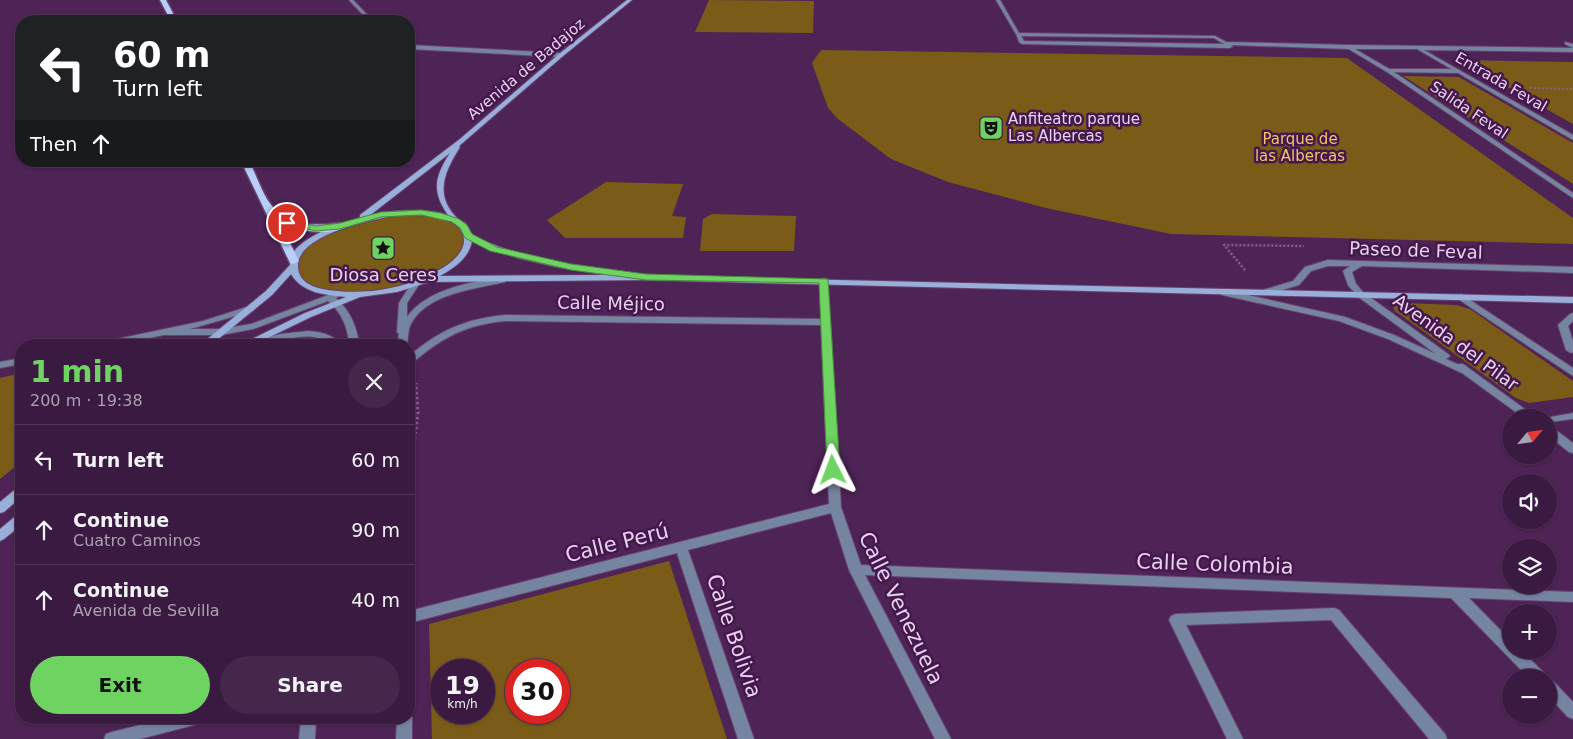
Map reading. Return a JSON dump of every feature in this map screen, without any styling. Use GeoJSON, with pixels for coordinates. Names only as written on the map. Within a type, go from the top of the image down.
{"type":"FeatureCollection","features":[{"type":"Feature","properties":{"kind":"main road"},"geometry":{"type":"LineString","coordinates":[[163,0],[171,15]]}},
{"type":"Feature","properties":{"kind":"main road","name":"Avenida de Badajoz"},"geometry":{"type":"LineString","coordinates":[[462,140],[561,55],[630,0]]}},
{"type":"Feature","properties":{"kind":"main road"},"geometry":{"type":"LineString","coordinates":[[358,220],[462,140]]}},
{"type":"Feature","properties":{"kind":"main road"},"geometry":{"type":"LineString","coordinates":[[456,221],[443,205],[438,194],[445,165],[462,140]]}},
{"type":"Feature","properties":{"kind":"main road"},"geometry":{"type":"LineString","coordinates":[[248,167],[294,264],[295,276],[304,284],[325,294]]}},
{"type":"Feature","properties":{"kind":"main road"},"geometry":{"type":"LineString","coordinates":[[268,208],[287,223],[316,229],[340,226]]}},
{"type":"Feature","properties":{"kind":"main road"},"geometry":{"type":"LineString","coordinates":[[212,339],[250,309],[294,264],[307,244],[340,226],[358,220],[399,213],[421,213],[441,216],[456,221],[464,226],[469,236],[494,249],[536,260],[646,277]]}},
{"type":"Feature","properties":{"kind":"main road"},"geometry":{"type":"LineString","coordinates":[[258,339],[338,299],[386,291],[427,279],[458,260],[467,248],[469,236]]}},
{"type":"Feature","properties":{"kind":"main road"},"geometry":{"type":"LineString","coordinates":[[427,279],[502,280],[646,277],[1573,300]]}},
{"type":"Feature","properties":{"kind":"main road"},"geometry":{"type":"LineString","coordinates":[[0,509],[15,496]]}},
{"type":"Feature","properties":{"kind":"main road"},"geometry":{"type":"LineString","coordinates":[[0,536],[15,523]]}},
{"type":"Feature","properties":{"kind":"street"},"geometry":{"type":"LineString","coordinates":[[351,0],[365,15]]}},
{"type":"Feature","properties":{"kind":"street"},"geometry":{"type":"LineString","coordinates":[[998,0],[1022,42],[1230,46],[1215,37],[1018,34]]}},
{"type":"Feature","properties":{"kind":"street"},"geometry":{"type":"LineString","coordinates":[[1163,36],[1171,45]]}},
{"type":"Feature","properties":{"kind":"street"},"geometry":{"type":"LineString","coordinates":[[1225,43],[1349,47],[1573,50]]}},
{"type":"Feature","properties":{"kind":"street"},"geometry":{"type":"LineString","coordinates":[[1525,48],[1514,43],[1571,44]]}},
{"type":"Feature","properties":{"kind":"street"},"geometry":{"type":"LineString","coordinates":[[415,47],[561,55]]}},
{"type":"Feature","properties":{"kind":"street","name":"Salida Feval"},"geometry":{"type":"LineString","coordinates":[[1349,47],[1389,71],[1573,196]]}},
{"type":"Feature","properties":{"kind":"street","name":"Entrada Feval"},"geometry":{"type":"LineString","coordinates":[[1417,48],[1573,138]]}},
{"type":"Feature","properties":{"kind":"street"},"geometry":{"type":"LineString","coordinates":[[1389,71],[1457,71]]}},
{"type":"Feature","properties":{"kind":"street","name":"Paseo de Feval"},"geometry":{"type":"LineString","coordinates":[[1266,292],[1296,284],[1308,269],[1328,263],[1573,270]]}},
{"type":"Feature","properties":{"kind":"street"},"geometry":{"type":"LineString","coordinates":[[1359,264],[1347,271],[1352,284],[1360,294]]}},
{"type":"Feature","properties":{"kind":"street"},"geometry":{"type":"LineString","coordinates":[[402,333],[415,314],[445,292],[470,284],[502,280]]}},
{"type":"Feature","properties":{"kind":"street","name":"Calle Venezuela"},"geometry":{"type":"LineString","coordinates":[[824,281],[835,507],[856,570],[943,739]]}},
{"type":"Feature","properties":{"kind":"street"},"geometry":{"type":"LineString","coordinates":[[402,339],[403,303],[416,283]]}},
{"type":"Feature","properties":{"kind":"street"},"geometry":{"type":"LineString","coordinates":[[1216,291],[1342,319],[1391,337],[1463,370]]}},
{"type":"Feature","properties":{"kind":"street"},"geometry":{"type":"LineString","coordinates":[[164,332],[221,332],[252,326],[325,294],[338,299],[348,318],[353,339]]}},
{"type":"Feature","properties":{"kind":"street","name":"Avenida del Pilar"},"geometry":{"type":"LineString","coordinates":[[1360,294],[1519,409]]}},
{"type":"Feature","properties":{"kind":"street"},"geometry":{"type":"LineString","coordinates":[[1461,297],[1573,374]]}},
{"type":"Feature","properties":{"kind":"street"},"geometry":{"type":"LineString","coordinates":[[131,339],[205,323],[250,309]]}},
{"type":"Feature","properties":{"kind":"street"},"geometry":{"type":"LineString","coordinates":[[1572,351],[1562,325],[1573,316]]}},
{"type":"Feature","properties":{"kind":"street","name":"Calle Méjico"},"geometry":{"type":"LineString","coordinates":[[415,357],[452,329],[484,319],[825,322]]}},
{"type":"Feature","properties":{"kind":"street"},"geometry":{"type":"LineString","coordinates":[[274,339],[292,335],[315,334],[328,336],[331,339]]}},
{"type":"Feature","properties":{"kind":"street"},"geometry":{"type":"LineString","coordinates":[[0,364],[15,361]]}},
{"type":"Feature","properties":{"kind":"street"},"geometry":{"type":"LineString","coordinates":[[1558,418],[1573,416]]}},
{"type":"Feature","properties":{"kind":"street"},"geometry":{"type":"LineString","coordinates":[[1558,437],[1573,449]]}},
{"type":"Feature","properties":{"kind":"street","name":"Calle Perú"},"geometry":{"type":"LineString","coordinates":[[415,615],[835,507]]}},
{"type":"Feature","properties":{"kind":"street","name":"Calle Bolivia"},"geometry":{"type":"LineString","coordinates":[[681,547],[746,739]]}},
{"type":"Feature","properties":{"kind":"street","name":"Calle Colombia"},"geometry":{"type":"LineString","coordinates":[[856,570],[1573,597]]}},
{"type":"Feature","properties":{"kind":"street"},"geometry":{"type":"LineString","coordinates":[[1455,593],[1502,640]]}},
{"type":"Feature","properties":{"kind":"street"},"geometry":{"type":"LineString","coordinates":[[1236,739],[1176,620],[1334,614],[1439,739]]}},
{"type":"Feature","properties":{"kind":"street"},"geometry":{"type":"LineString","coordinates":[[1521,659],[1530,669]]}},
{"type":"Feature","properties":{"kind":"street"},"geometry":{"type":"LineString","coordinates":[[1557,696],[1573,712]]}},
{"type":"Feature","properties":{"kind":"street"},"geometry":{"type":"LineString","coordinates":[[112,739],[171,724]]}},
{"type":"Feature","properties":{"kind":"street"},"geometry":{"type":"LineString","coordinates":[[307,739],[308,724]]}},
{"type":"Feature","properties":{"kind":"street"},"geometry":{"type":"LineString","coordinates":[[404,724],[404,739]]}},
{"type":"Feature","properties":{"kind":"green space"},"geometry":{"type":"Polygon","coordinates":[[[709,0],[814,1],[813,33],[695,32],[709,0]]]}},
{"type":"Feature","properties":{"kind":"green space","name":"Parque de las Albercas"},"geometry":{"type":"Polygon","coordinates":[[[821,50],[1347,58],[1573,218],[1573,244],[1171,234],[1046,208],[948,182],[891,159],[838,119],[828,108],[812,63],[821,50]]]}},
{"type":"Feature","properties":{"kind":"green space"},"geometry":{"type":"Polygon","coordinates":[[[1459,60],[1573,62],[1573,124],[1459,60]]]}},
{"type":"Feature","properties":{"kind":"green space"},"geometry":{"type":"Polygon","coordinates":[[[1403,76],[1459,77],[1573,143],[1573,184],[1403,76]]]}},
{"type":"Feature","properties":{"kind":"green space"},"geometry":{"type":"Polygon","coordinates":[[[606,182],[683,184],[672,216],[686,217],[683,238],[565,238],[547,220],[606,182]]]}},
{"type":"Feature","properties":{"kind":"green space"},"geometry":{"type":"Polygon","coordinates":[[[421,213],[456,221],[469,236],[458,260],[427,279],[386,291],[339,294],[304,284],[294,261],[297,255],[319,236],[381,215],[421,213]]]}},
{"type":"Feature","properties":{"kind":"green space"},"geometry":{"type":"Polygon","coordinates":[[[712,214],[796,216],[794,251],[700,251],[703,219],[712,214]]]}},
{"type":"Feature","properties":{"kind":"green space"},"geometry":{"type":"Polygon","coordinates":[[[1405,303],[1456,305],[1470,309],[1573,381],[1573,397],[1529,403],[1516,398],[1395,311],[1392,305],[1405,303]]]}},
{"type":"Feature","properties":{"kind":"green space"},"geometry":{"type":"Polygon","coordinates":[[[15,374],[15,467],[0,479],[0,378],[15,374]]]}},
{"type":"Feature","properties":{"kind":"green space"},"geometry":{"type":"Polygon","coordinates":[[[669,561],[727,739],[432,739],[432,724],[495,724],[495,659],[430,659],[430,662],[429,624],[669,561]]]}},
{"type":"Feature","properties":{"kind":"place","name":"Anfiteatro parque Las Albercas"},"geometry":{"type":"Point","coordinates":[991,128]}},
{"type":"Feature","properties":{"kind":"place","name":"Diosa Ceres"},"geometry":{"type":"Point","coordinates":[383,248]}},
{"type":"Feature","properties":{"kind":"route"},"geometry":{"type":"LineString","coordinates":[[287,223],[316,229],[340,226],[381,215],[421,213],[441,216],[456,221],[464,226],[469,236],[494,249],[571,267],[646,277],[824,281],[833,470]]}}]}
